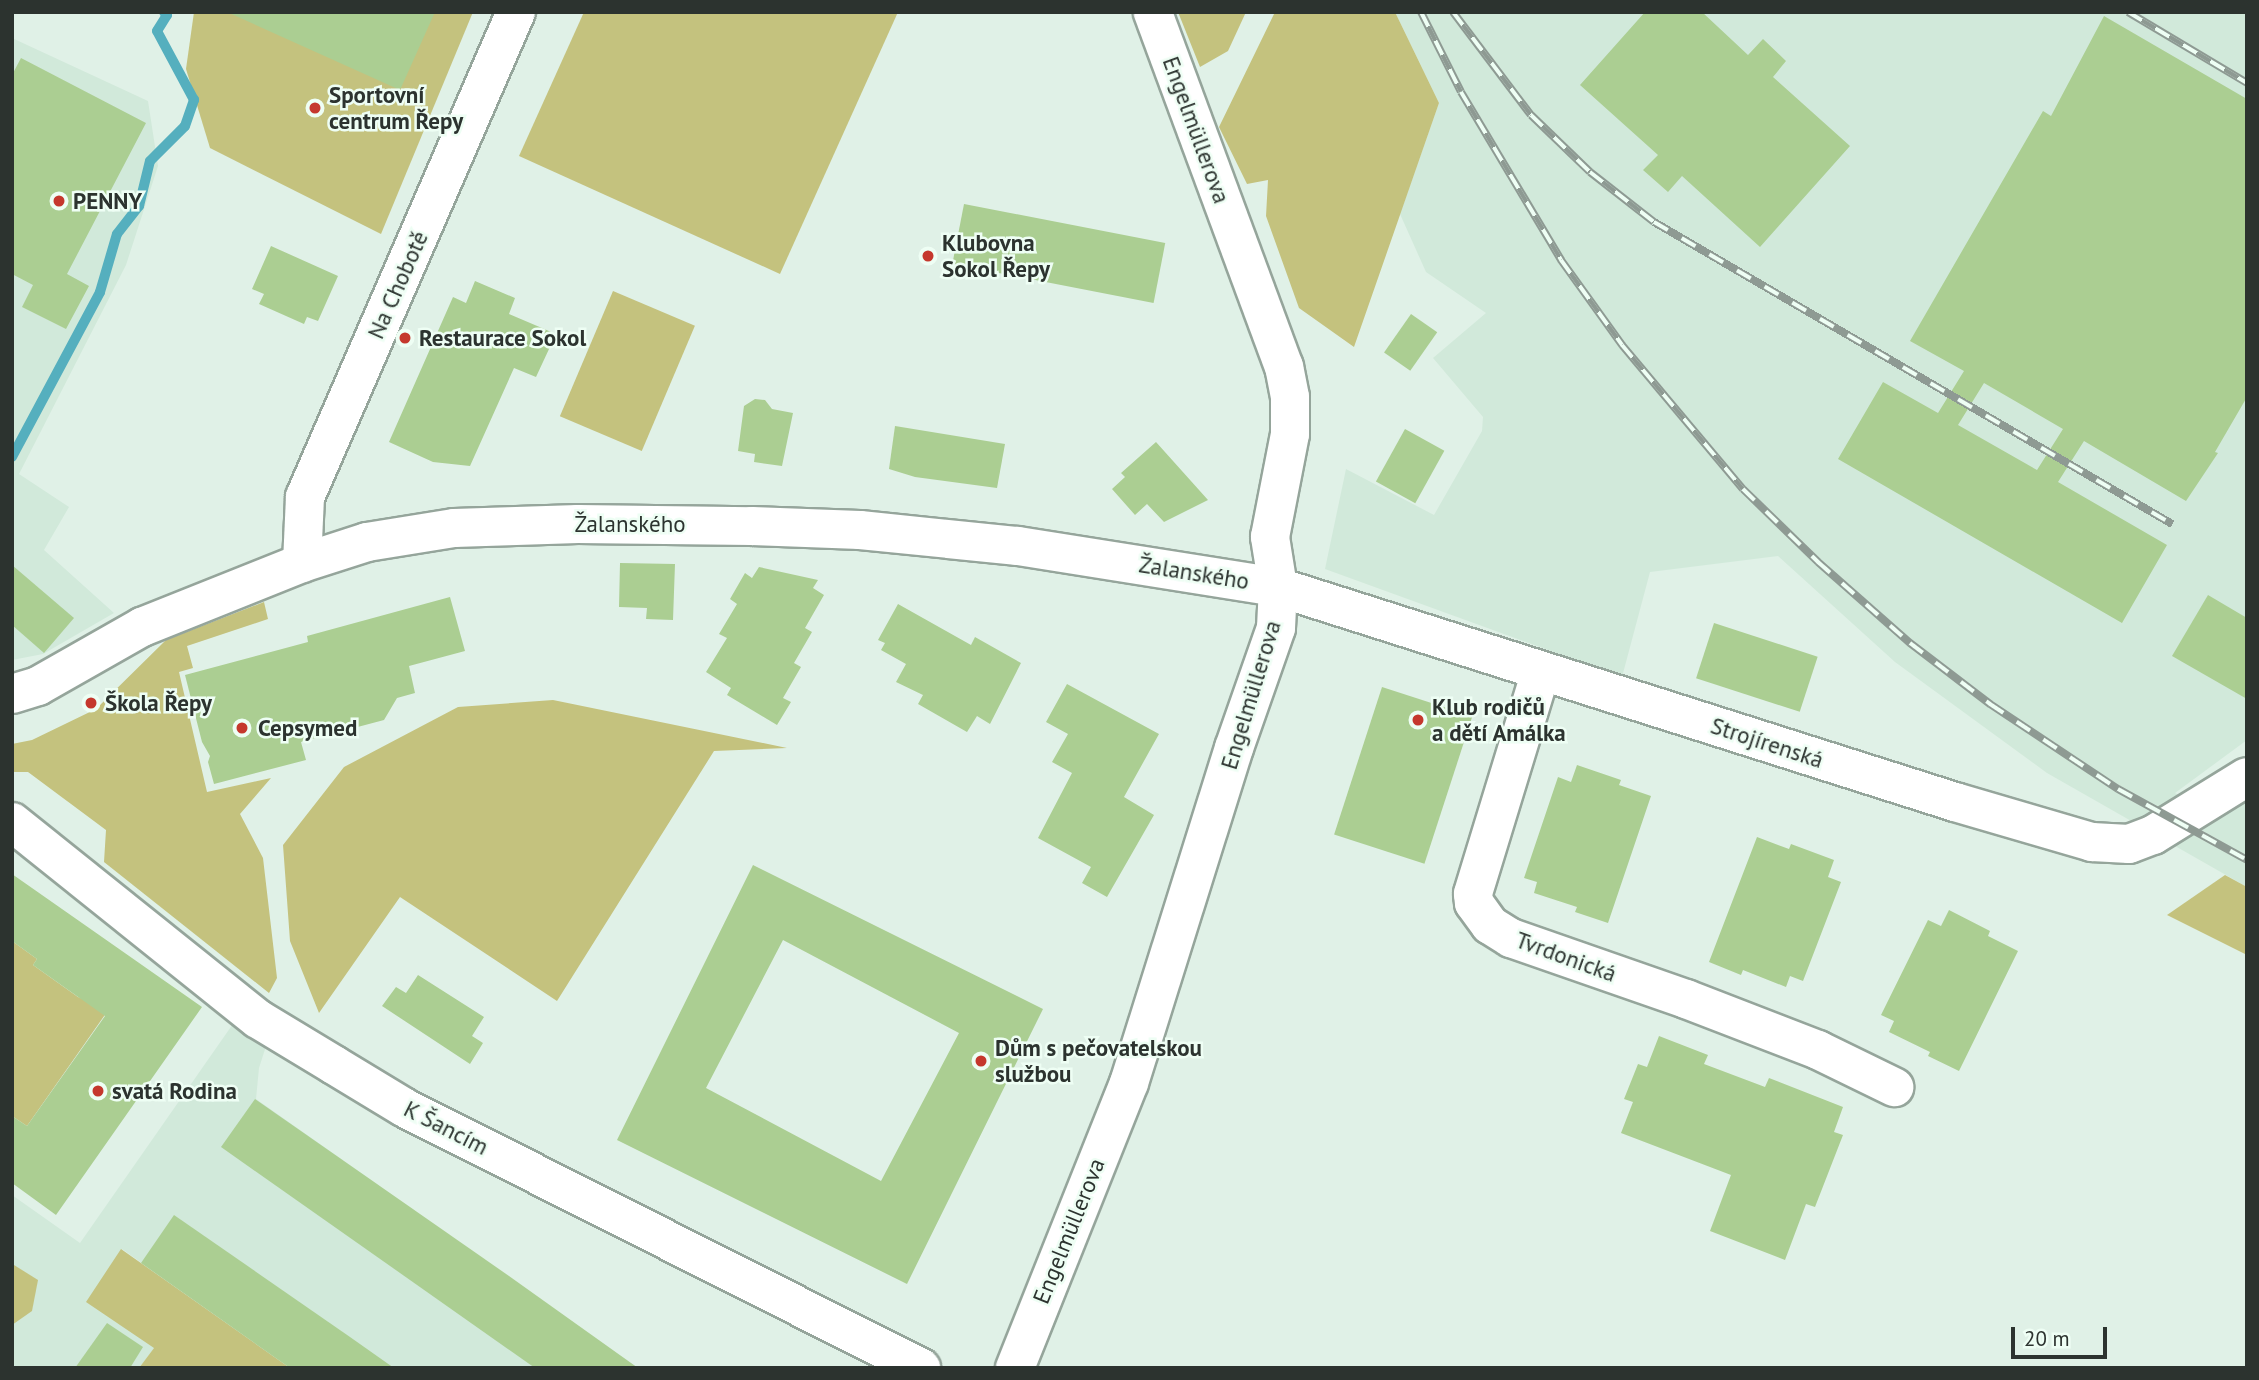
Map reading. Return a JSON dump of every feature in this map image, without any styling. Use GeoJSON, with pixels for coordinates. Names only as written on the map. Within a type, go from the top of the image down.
{"type":"FeatureCollection","features":[{"type":"Feature","properties":{"kind":"street","name":"Na Chobotě"},"geometry":{"type":"LineString","coordinates":[[302,563],[305,497],[516,12]]}},
{"type":"Feature","properties":{"kind":"street","name":"Engelmüllerova"},"geometry":{"type":"LineString","coordinates":[[1015,1368],[1129,1083],[1234,748],[1276,628],[1278,587],[1270,537],[1290,434],[1290,397],[1284,367],[1153,12]]}},
{"type":"Feature","properties":{"kind":"street","name":"Žalanského"},"geometry":{"type":"LineString","coordinates":[[12,694],[38,686],[142,627],[302,563],[366,542],[454,527],[578,524],[860,530],[1018,546],[1278,587]]}},
{"type":"Feature","properties":{"kind":"street","name":"Strojírenská"},"geometry":{"type":"LineString","coordinates":[[1278,587],[1942,798],[2092,842],[2119,845],[2145,839],[2178,822],[2247,777]]}},
{"type":"Feature","properties":{"kind":"street","name":"Tvrdonická"},"geometry":{"type":"LineString","coordinates":[[1541,671],[1473,894],[1474,903],[1490,925],[1510,938],[1686,999],[1818,1050],[1894,1087]]}},
{"type":"Feature","properties":{"kind":"street","name":"K Šancím"},"geometry":{"type":"LineString","coordinates":[[12,822],[258,1019],[405,1108],[921,1368]]}},
{"type":"Feature","properties":{"kind":"shaded area","name":"Sportovní centrum Řepy"},"geometry":{"type":"Polygon","coordinates":[[[194,12],[473,12],[381,234],[210,148],[186,69],[194,12]]]}},
{"type":"Feature","properties":{"kind":"shaded area"},"geometry":{"type":"Polygon","coordinates":[[[584,12],[898,12],[780,274],[519,156],[584,12]]]}},
{"type":"Feature","properties":{"kind":"shaded area"},"geometry":{"type":"Polygon","coordinates":[[[1178,12],[1246,12],[1228,51],[1200,67],[1178,12]]]}},
{"type":"Feature","properties":{"kind":"shaded area"},"geometry":{"type":"Polygon","coordinates":[[[1275,12],[1395,12],[1439,103],[1354,347],[1299,308],[1266,216],[1268,180],[1247,184],[1219,127],[1275,12]]]}},
{"type":"Feature","properties":{"kind":"shaded area"},"geometry":{"type":"Polygon","coordinates":[[[1395,12],[2247,12],[2247,740],[2175,793],[2217,816],[2247,797],[2247,887],[2047,773],[1895,662],[1778,556],[1650,572],[1622,677],[1325,569],[1346,469],[1434,515],[1482,431],[1483,417],[1433,358],[1486,313],[1426,272],[1400,214],[1439,103],[1395,12]]]}},
{"type":"Feature","properties":{"kind":"shaded area"},"geometry":{"type":"Polygon","coordinates":[[[12,38],[148,101],[158,166],[126,265],[19,474],[69,507],[44,550],[114,613],[43,654],[12,660],[12,38]]]}},
{"type":"Feature","properties":{"kind":"shaded area"},"geometry":{"type":"Polygon","coordinates":[[[613,291],[695,326],[642,451],[560,416],[613,291]]]}},
{"type":"Feature","properties":{"kind":"shaded area"},"geometry":{"type":"Polygon","coordinates":[[[264,602],[268,619],[187,646],[193,668],[179,672],[207,792],[271,778],[240,814],[263,858],[277,978],[269,993],[104,862],[106,830],[28,772],[12,772],[12,744],[32,740],[96,709],[166,640],[264,602]]]}},
{"type":"Feature","properties":{"kind":"shaded area"},"geometry":{"type":"Polygon","coordinates":[[[553,700],[787,748],[714,751],[557,1001],[400,897],[319,1013],[290,941],[283,845],[344,767],[458,707],[553,700]]]}},
{"type":"Feature","properties":{"kind":"shaded area"},"geometry":{"type":"Polygon","coordinates":[[[2225,875],[2247,887],[2247,955],[2167,915],[2225,875]]]}},
{"type":"Feature","properties":{"kind":"shaded area"},"geometry":{"type":"Polygon","coordinates":[[[12,941],[37,959],[33,965],[78,997],[109,1009],[27,1126],[12,1116],[12,941]]]}},
{"type":"Feature","properties":{"kind":"shaded area"},"geometry":{"type":"Polygon","coordinates":[[[235,1021],[267,1043],[259,1068],[256,1099],[638,1368],[290,1368],[122,1249],[154,1348],[139,1368],[12,1368],[12,1195],[80,1243],[235,1021]]]}},
{"type":"Feature","properties":{"kind":"shaded area"},"geometry":{"type":"Polygon","coordinates":[[[121,1249],[290,1368],[139,1368],[154,1348],[86,1302],[121,1249]]]}},
{"type":"Feature","properties":{"kind":"shaded area"},"geometry":{"type":"Polygon","coordinates":[[[14,1265],[38,1280],[32,1311],[12,1325],[14,1265]]]}},
{"type":"Feature","properties":{"kind":"building"},"geometry":{"type":"Polygon","coordinates":[[[227,12],[435,12],[400,90],[227,12]]]}},
{"type":"Feature","properties":{"kind":"building"},"geometry":{"type":"Polygon","coordinates":[[[1645,12],[1702,12],[1748,55],[1763,39],[1786,61],[1773,77],[1850,146],[1760,247],[1682,176],[1668,192],[1643,170],[1658,155],[1580,85],[1645,12]]]}},
{"type":"Feature","properties":{"kind":"building"},"geometry":{"type":"Polygon","coordinates":[[[2104,16],[2247,99],[2247,397],[2215,452],[2218,453],[2186,501],[2084,441],[2058,482],[2167,545],[2122,623],[1838,459],[1883,382],[1938,413],[1964,371],[1910,341],[2043,111],[2051,116],[2104,16]],[[1984,383],[1958,425],[2037,470],[2063,429],[1984,383]]]}},
{"type":"Feature","properties":{"kind":"building","name":"PENNY"},"geometry":{"type":"Polygon","coordinates":[[[21,58],[146,123],[67,274],[89,286],[66,329],[22,307],[33,285],[12,274],[12,75],[21,58]]]}},
{"type":"Feature","properties":{"kind":"building"},"geometry":{"type":"Polygon","coordinates":[[[964,204],[1165,243],[1154,303],[952,264],[964,204]]]}},
{"type":"Feature","properties":{"kind":"building"},"geometry":{"type":"Polygon","coordinates":[[[271,246],[338,276],[318,321],[307,317],[304,324],[259,304],[264,294],[252,289],[271,246]]]}},
{"type":"Feature","properties":{"kind":"building"},"geometry":{"type":"Polygon","coordinates":[[[475,281],[515,298],[509,314],[556,334],[536,377],[514,368],[470,466],[433,462],[389,442],[453,297],[466,303],[475,281]]]}},
{"type":"Feature","properties":{"kind":"building"},"geometry":{"type":"Polygon","coordinates":[[[1411,314],[1437,332],[1410,371],[1384,353],[1411,314]]]}},
{"type":"Feature","properties":{"kind":"building"},"geometry":{"type":"Polygon","coordinates":[[[755,399],[765,400],[772,409],[793,413],[782,466],[754,462],[755,454],[738,451],[744,406],[755,399]]]}},
{"type":"Feature","properties":{"kind":"building"},"geometry":{"type":"Polygon","coordinates":[[[895,426],[1005,444],[997,488],[915,477],[889,469],[895,426]]]}},
{"type":"Feature","properties":{"kind":"building"},"geometry":{"type":"Polygon","coordinates":[[[1405,429],[1444,451],[1415,503],[1376,481],[1405,429]]]}},
{"type":"Feature","properties":{"kind":"building"},"geometry":{"type":"Polygon","coordinates":[[[1156,442],[1208,500],[1164,522],[1147,504],[1135,515],[1112,489],[1125,477],[1121,473],[1156,442]]]}},
{"type":"Feature","properties":{"kind":"building"},"geometry":{"type":"Polygon","coordinates":[[[620,563],[675,564],[673,620],[646,619],[647,608],[619,607],[620,563]]]}},
{"type":"Feature","properties":{"kind":"building"},"geometry":{"type":"Polygon","coordinates":[[[12,565],[74,618],[44,653],[12,625],[12,565]]]}},
{"type":"Feature","properties":{"kind":"building"},"geometry":{"type":"Polygon","coordinates":[[[759,567],[818,580],[813,588],[824,595],[805,628],[812,632],[794,663],[801,667],[783,698],[791,702],[777,725],[727,695],[731,688],[706,672],[727,638],[719,634],[737,604],[730,599],[745,573],[752,578],[759,567]]]}},
{"type":"Feature","properties":{"kind":"building"},"geometry":{"type":"Polygon","coordinates":[[[2208,595],[2247,618],[2247,699],[2172,656],[2208,595]]]}},
{"type":"Feature","properties":{"kind":"building"},"geometry":{"type":"Polygon","coordinates":[[[450,597],[465,651],[409,666],[415,693],[397,698],[384,720],[301,742],[306,760],[214,784],[208,762],[210,756],[202,742],[185,675],[308,642],[307,636],[450,597]]]}},
{"type":"Feature","properties":{"kind":"building"},"geometry":{"type":"Polygon","coordinates":[[[898,604],[971,645],[975,637],[1021,663],[990,724],[977,716],[967,732],[918,704],[923,695],[896,682],[906,664],[881,650],[885,643],[878,640],[898,604]]]}},
{"type":"Feature","properties":{"kind":"building"},"geometry":{"type":"Polygon","coordinates":[[[1714,623],[1818,657],[1800,712],[1696,678],[1714,623]]]}},
{"type":"Feature","properties":{"kind":"building"},"geometry":{"type":"Polygon","coordinates":[[[1067,684],[1159,734],[1124,797],[1154,815],[1107,897],[1082,883],[1091,867],[1038,838],[1072,773],[1052,762],[1068,734],[1046,722],[1067,684]]]}},
{"type":"Feature","properties":{"kind":"building"},"geometry":{"type":"Polygon","coordinates":[[[1382,687],[1472,716],[1424,864],[1334,834],[1382,687]]]}},
{"type":"Feature","properties":{"kind":"building"},"geometry":{"type":"Polygon","coordinates":[[[1577,765],[1621,780],[1619,785],[1651,796],[1608,923],[1575,912],[1577,907],[1534,893],[1537,882],[1524,878],[1558,777],[1571,782],[1577,765]]]}},
{"type":"Feature","properties":{"kind":"building"},"geometry":{"type":"Polygon","coordinates":[[[1757,837],[1789,849],[1791,844],[1834,860],[1828,877],[1841,882],[1803,981],[1790,976],[1786,987],[1743,970],[1741,975],[1709,962],[1757,837]]]}},
{"type":"Feature","properties":{"kind":"building","name":"Dům s pečovatelskou službou"},"geometry":{"type":"Polygon","coordinates":[[[753,865],[1043,1009],[907,1284],[617,1140],[753,865]],[[783,940],[706,1088],[881,1181],[959,1033],[783,940]]]}},
{"type":"Feature","properties":{"kind":"building"},"geometry":{"type":"Polygon","coordinates":[[[12,874],[202,1007],[56,1215],[12,1183],[12,1116],[27,1126],[105,1016],[33,965],[37,959],[12,941],[12,874]]]}},
{"type":"Feature","properties":{"kind":"building"},"geometry":{"type":"Polygon","coordinates":[[[1949,910],[1990,931],[1988,936],[2018,951],[1959,1071],[1928,1056],[1930,1052],[1889,1032],[1894,1021],[1881,1015],[1928,920],[1941,926],[1949,910]]]}},
{"type":"Feature","properties":{"kind":"building"},"geometry":{"type":"Polygon","coordinates":[[[418,975],[484,1017],[472,1036],[483,1043],[470,1064],[382,1006],[396,987],[406,993],[418,975]]]}},
{"type":"Feature","properties":{"kind":"building"},"geometry":{"type":"Polygon","coordinates":[[[1659,1036],[1708,1055],[1704,1064],[1765,1087],[1769,1078],[1843,1107],[1834,1132],[1843,1135],[1815,1207],[1806,1204],[1785,1260],[1710,1231],[1731,1175],[1621,1133],[1633,1102],[1624,1099],[1638,1064],[1647,1067],[1659,1036]]]}},
{"type":"Feature","properties":{"kind":"building"},"geometry":{"type":"Polygon","coordinates":[[[255,1099],[638,1368],[535,1368],[221,1147],[255,1099]]]}},
{"type":"Feature","properties":{"kind":"building"},"geometry":{"type":"Polygon","coordinates":[[[174,1215],[394,1368],[290,1368],[141,1263],[174,1215]]]}},
{"type":"Feature","properties":{"kind":"building"},"geometry":{"type":"Polygon","coordinates":[[[107,1323],[143,1347],[130,1368],[75,1368],[107,1323]]]}},
{"type":"Feature","properties":{"kind":"waterway"},"geometry":{"type":"LineString","coordinates":[[12,457],[100,292],[117,234],[139,206],[150,161],[185,126],[194,100],[157,31],[167,15],[164,12]]}},
{"type":"Feature","properties":{"kind":"railway"},"geometry":{"type":"LineString","coordinates":[[1421,12],[1461,92],[1561,260],[1622,345],[1743,489],[1818,562],[1910,643],[1990,704],[2118,789],[2247,860]]}},
{"type":"Feature","properties":{"kind":"railway"},"geometry":{"type":"LineString","coordinates":[[1453,12],[1531,115],[1590,172],[1654,222],[2172,524]]}},
{"type":"Feature","properties":{"kind":"railway"},"geometry":{"type":"LineString","coordinates":[[2128,12],[2247,83]]}},
{"type":"Feature","properties":{"kind":"place","name":"Sportovní centrum Řepy"},"geometry":{"type":"Point","coordinates":[315,108]}},
{"type":"Feature","properties":{"kind":"place","name":"PENNY"},"geometry":{"type":"Point","coordinates":[59,201]}},
{"type":"Feature","properties":{"kind":"place","name":"Klubovna Sokol Řepy"},"geometry":{"type":"Point","coordinates":[928,256]}},
{"type":"Feature","properties":{"kind":"place","name":"Restaurace Sokol"},"geometry":{"type":"Point","coordinates":[405,338]}},
{"type":"Feature","properties":{"kind":"place","name":"Škola Řepy"},"geometry":{"type":"Point","coordinates":[91,703]}},
{"type":"Feature","properties":{"kind":"place","name":"Klub rodičů a dětí Amálka"},"geometry":{"type":"Point","coordinates":[1418,720]}},
{"type":"Feature","properties":{"kind":"place","name":"Cepsymed"},"geometry":{"type":"Point","coordinates":[242,728]}},
{"type":"Feature","properties":{"kind":"place","name":"Dům s pečovatelskou službou"},"geometry":{"type":"Point","coordinates":[981,1061]}},
{"type":"Feature","properties":{"kind":"place","name":"svatá Rodina"},"geometry":{"type":"Point","coordinates":[98,1091]}}]}
